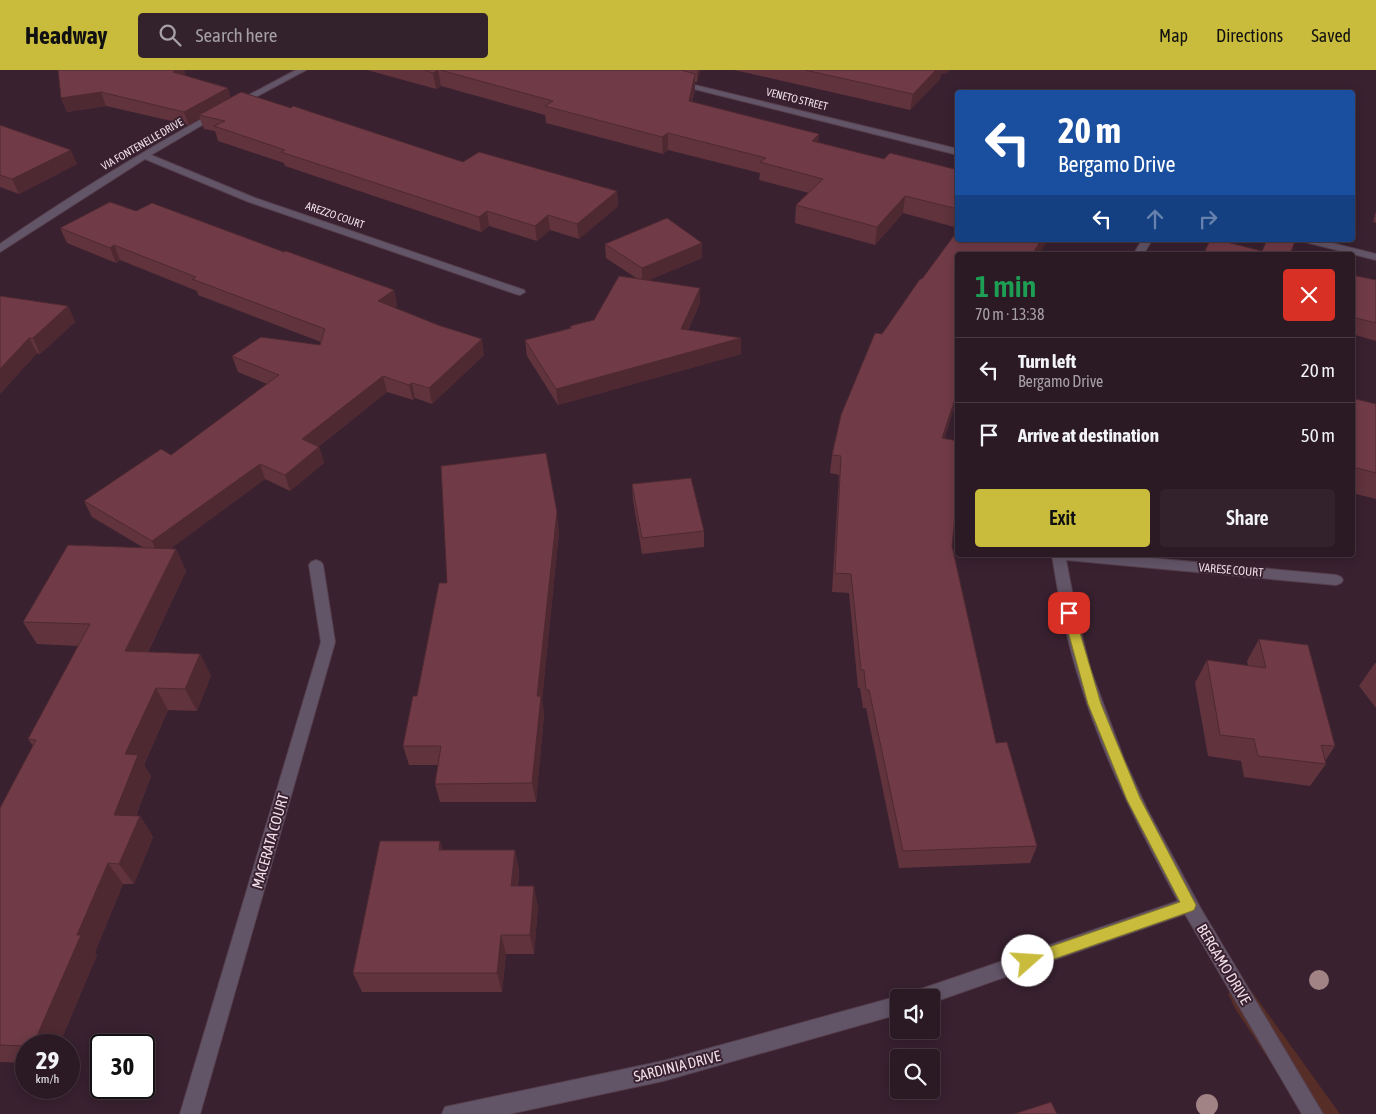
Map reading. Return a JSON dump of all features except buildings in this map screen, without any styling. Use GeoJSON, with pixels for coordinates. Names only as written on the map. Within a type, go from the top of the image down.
{"type":"FeatureCollection","features":[{"type":"Feature","properties":{"kind":"street","name":"VIA FONTENELLE DRIVE"},"geometry":{"type":"LineString","coordinates":[[2,245],[144,155],[299,70]]}},
{"type":"Feature","properties":{"kind":"street","name":"VENETO STREET"},"geometry":{"type":"LineString","coordinates":[[669,80],[955,151]]}},
{"type":"Feature","properties":{"kind":"street","name":"AREZZO COURT"},"geometry":{"type":"LineString","coordinates":[[144,155],[252,200],[520,292]]}},
{"type":"Feature","properties":{"kind":"street"},"geometry":{"type":"LineString","coordinates":[[1316,242],[1376,257]]}},
{"type":"Feature","properties":{"kind":"street","name":"BERGAMO DRIVE"},"geometry":{"type":"LineString","coordinates":[[1058,557],[1069,613],[1095,704],[1134,800],[1189,905],[1313,1114]]}},
{"type":"Feature","properties":{"kind":"street","name":"VARESE COURT"},"geometry":{"type":"LineString","coordinates":[[1089,557],[1336,580]]}},
{"type":"Feature","properties":{"kind":"street","name":"MACERATA COURT"},"geometry":{"type":"LineString","coordinates":[[190,1114],[328,642],[316,565]]}},
{"type":"Feature","properties":{"kind":"street"},"geometry":{"type":"LineString","coordinates":[[940,991],[1189,905]]}},
{"type":"Feature","properties":{"kind":"street","name":"SARDINIA DRIVE"},"geometry":{"type":"LineString","coordinates":[[452,1114],[487,1109],[663,1071],[890,1008]]}},
{"type":"Feature","properties":{"kind":"shaded area"},"geometry":{"type":"Polygon","coordinates":[[[1234,988],[1250,989],[1340,1114],[1305,1114],[1236,1010],[1228,994],[1234,988]]]}},
{"type":"Feature","properties":{"kind":"route"},"geometry":{"type":"LineString","coordinates":[[1028,961],[1189,905],[1134,800],[1095,704],[1069,613]]}}]}
